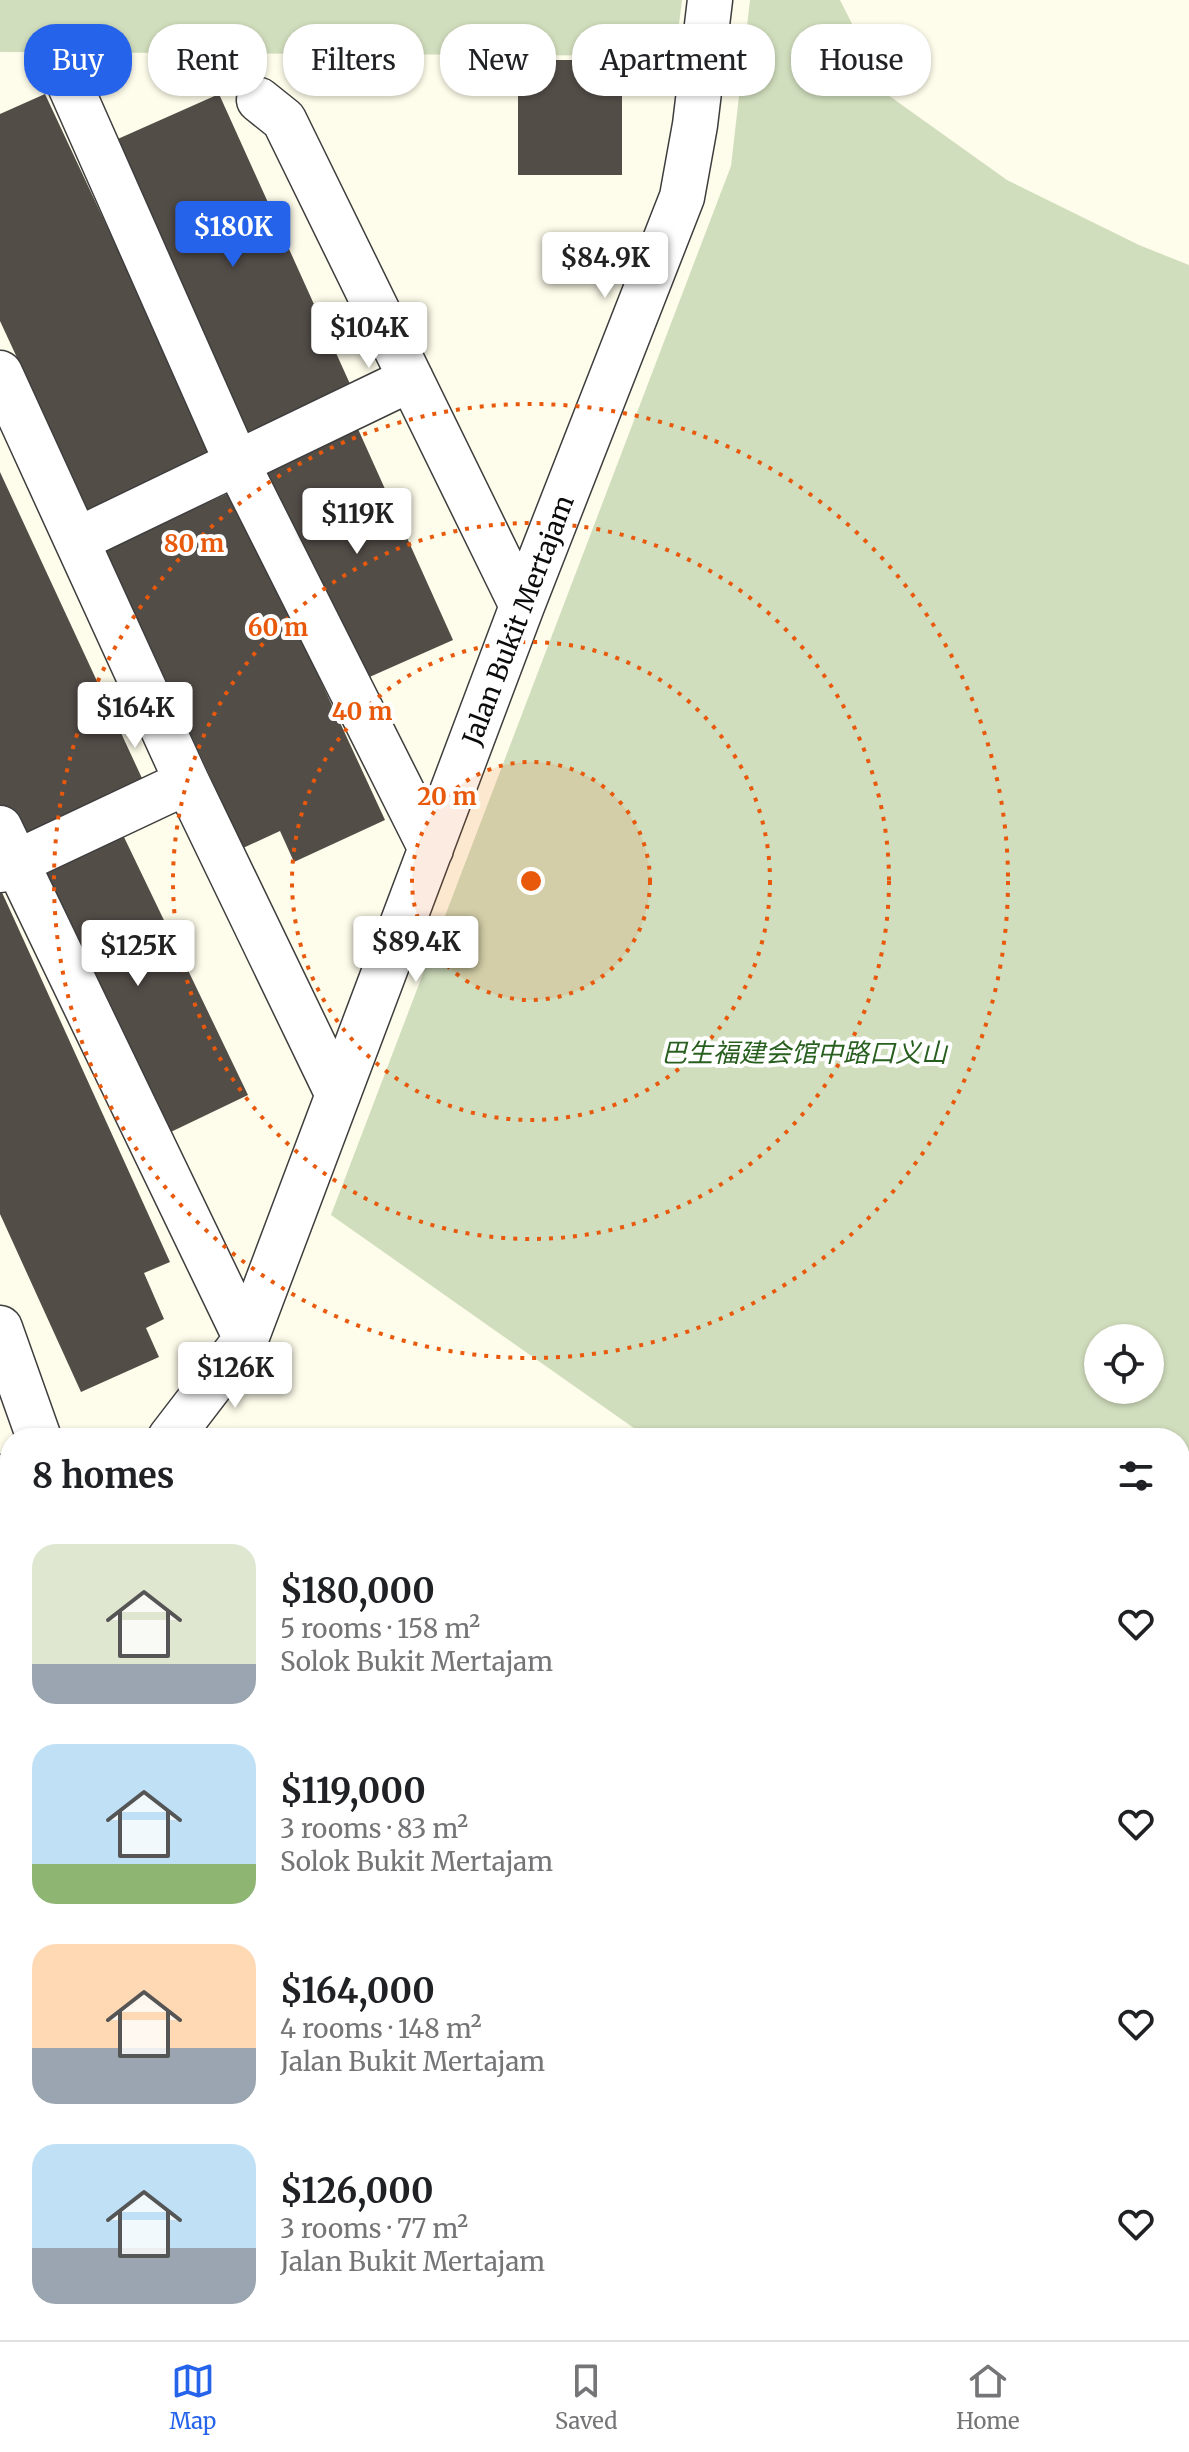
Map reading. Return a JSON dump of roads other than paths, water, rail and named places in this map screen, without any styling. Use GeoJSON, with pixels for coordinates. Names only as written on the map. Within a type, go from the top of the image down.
{"type":"FeatureCollection","features":[{"type":"Feature","properties":{"kind":"street","name":"Jalan Bukit Mertajam"},"geometry":{"type":"LineString","coordinates":[[178,1428],[246,1339],[522,606],[682,197],[695,125],[710,0]]}},
{"type":"Feature","properties":{"kind":"street"},"geometry":{"type":"LineString","coordinates":[[75,96],[237,463],[431,849]]}},
{"type":"Feature","properties":{"kind":"street"},"geometry":{"type":"LineString","coordinates":[[259,100],[284,120],[522,606]]}},
{"type":"Feature","properties":{"kind":"street"},"geometry":{"type":"LineString","coordinates":[[77,540],[411,379]]}},
{"type":"Feature","properties":{"kind":"street"},"geometry":{"type":"LineString","coordinates":[[2,381],[187,782],[338,1095]]}},
{"type":"Feature","properties":{"kind":"street"},"geometry":{"type":"LineString","coordinates":[[187,782],[5,853],[246,1339]]}},
{"type":"Feature","properties":{"kind":"street"},"geometry":{"type":"LineString","coordinates":[[0,1328],[35,1428]]}},
{"type":"Feature","properties":{"kind":"park label","name":"巴生福建会馆中路口义山"},"geometry":{"type":"Point","coordinates":[804,1052]}}]}
